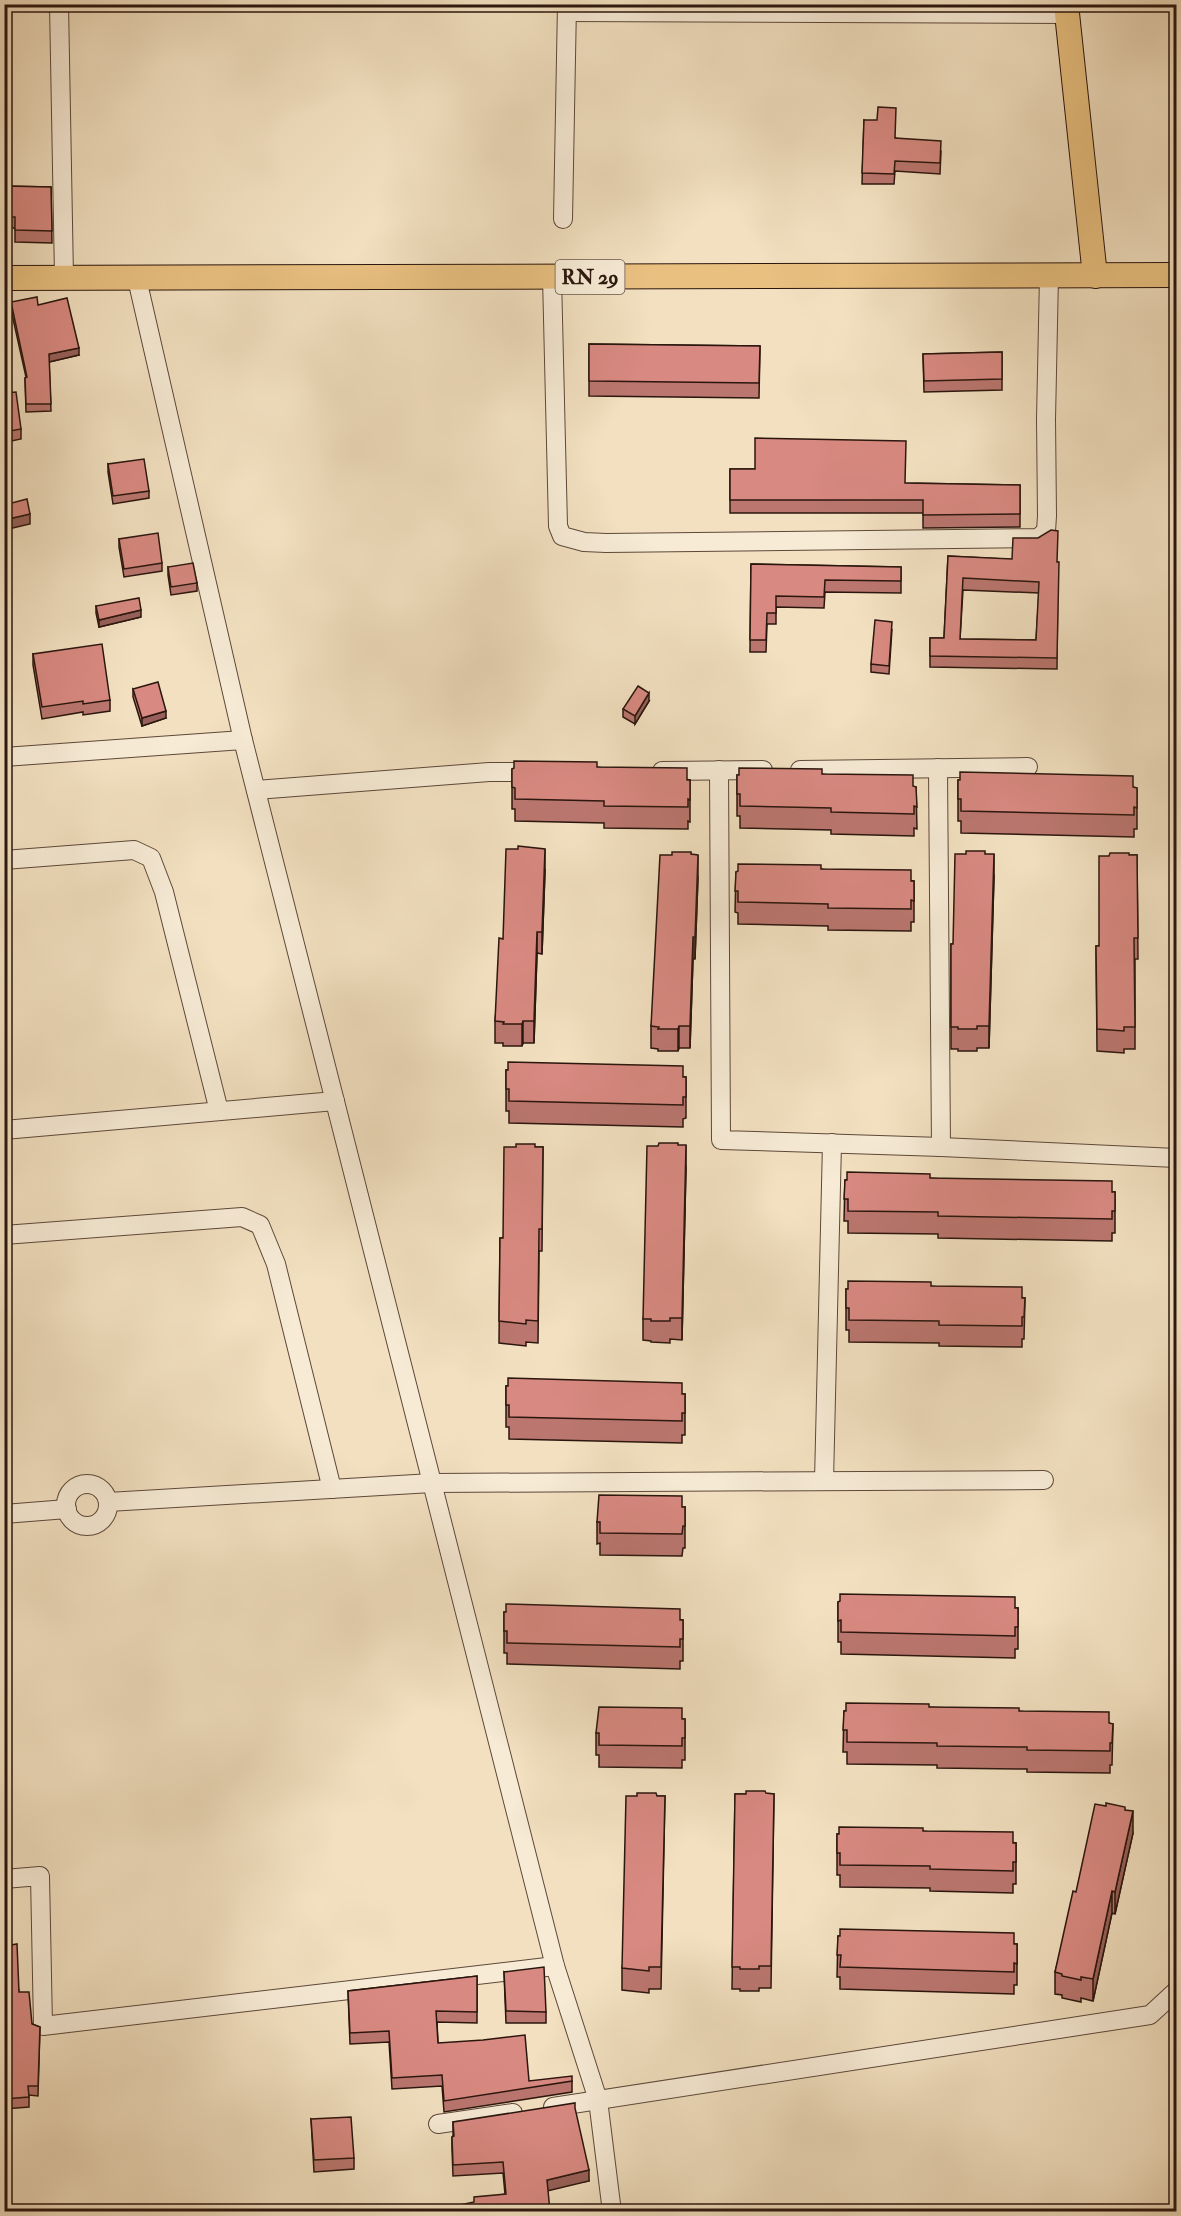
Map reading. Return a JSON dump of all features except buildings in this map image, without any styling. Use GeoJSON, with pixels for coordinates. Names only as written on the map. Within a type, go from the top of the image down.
{"type":"FeatureCollection","features":[{"type":"Feature","properties":{"kind":"main road"},"geometry":{"type":"LineString","coordinates":[[1066,9],[1095,276]]}},
{"type":"Feature","properties":{"kind":"main road","name":"RN 29"},"geometry":{"type":"LineString","coordinates":[[4,278],[1176,275]]}},
{"type":"Feature","properties":{"kind":"street"},"geometry":{"type":"LineString","coordinates":[[59,4],[64,277]]}},
{"type":"Feature","properties":{"kind":"street"},"geometry":{"type":"LineString","coordinates":[[563,219],[567,8],[1066,9]]}},
{"type":"Feature","properties":{"kind":"street"},"geometry":{"type":"LineString","coordinates":[[552,277],[558,526],[562,536],[584,542],[618,543],[1038,538],[1046,531],[1047,516],[1046,419],[1049,276]]}},
{"type":"Feature","properties":{"kind":"street"},"geometry":{"type":"LineString","coordinates":[[137,279],[243,740],[555,1966],[598,2100],[610,2210]]}},
{"type":"Feature","properties":{"kind":"street"},"geometry":{"type":"LineString","coordinates":[[4,757],[243,740]]}},
{"type":"Feature","properties":{"kind":"street"},"geometry":{"type":"LineString","coordinates":[[650,771],[1028,767]]}},
{"type":"Feature","properties":{"kind":"street"},"geometry":{"type":"LineString","coordinates":[[938,768],[941,1147]]}},
{"type":"Feature","properties":{"kind":"street"},"geometry":{"type":"LineString","coordinates":[[719,770],[721,1140],[1176,1158]]}},
{"type":"Feature","properties":{"kind":"street"},"geometry":{"type":"LineString","coordinates":[[256,790],[489,772],[558,772]]}},
{"type":"Feature","properties":{"kind":"street"},"geometry":{"type":"LineString","coordinates":[[4,860],[134,850],[151,858],[164,892],[219,1111]]}},
{"type":"Feature","properties":{"kind":"street"},"geometry":{"type":"LineString","coordinates":[[4,1130],[335,1101]]}},
{"type":"Feature","properties":{"kind":"street"},"geometry":{"type":"LineString","coordinates":[[824,1481],[831,1143]]}},
{"type":"Feature","properties":{"kind":"street"},"geometry":{"type":"LineString","coordinates":[[4,1235],[242,1217],[260,1225],[276,1264],[332,1489]]}},
{"type":"Feature","properties":{"kind":"street"},"geometry":{"type":"LineString","coordinates":[[108,1502],[432,1483],[1044,1480]]}},
{"type":"Feature","properties":{"kind":"street"},"geometry":{"type":"LineString","coordinates":[[84,1485],[94,1486],[104,1492],[108,1502],[107,1512],[101,1521],[91,1526],[80,1525],[72,1519],[67,1509],[68,1499],[74,1489],[84,1485]]}},
{"type":"Feature","properties":{"kind":"street"},"geometry":{"type":"LineString","coordinates":[[4,1514],[67,1509]]}},
{"type":"Feature","properties":{"kind":"street"},"geometry":{"type":"LineString","coordinates":[[4,1879],[40,1876],[43,2026],[555,1966]]}},
{"type":"Feature","properties":{"kind":"street"},"geometry":{"type":"LineString","coordinates":[[438,2124],[1149,2015],[1176,1991]]}}]}
